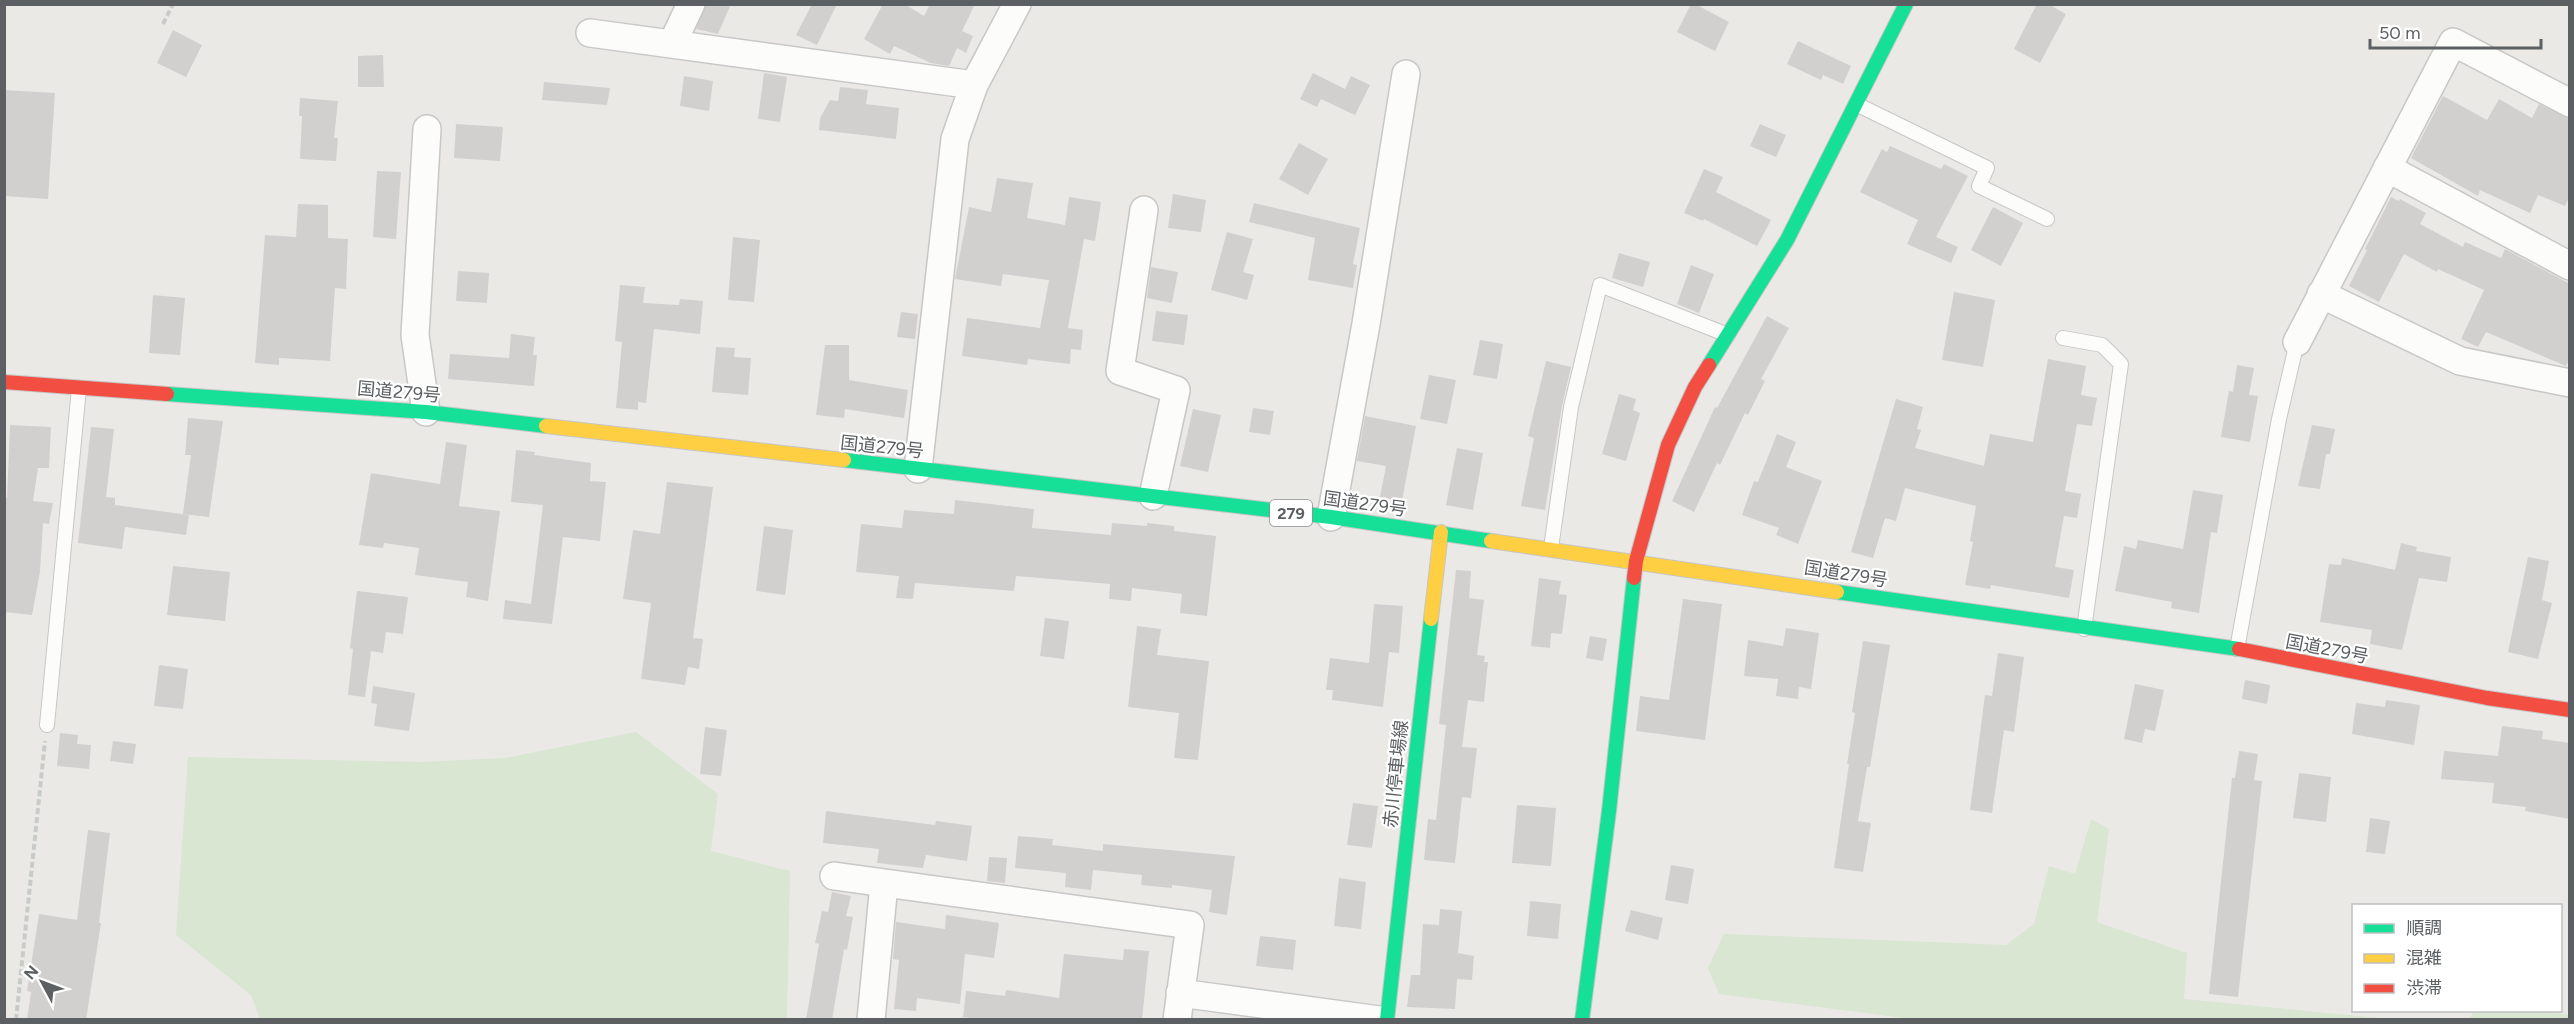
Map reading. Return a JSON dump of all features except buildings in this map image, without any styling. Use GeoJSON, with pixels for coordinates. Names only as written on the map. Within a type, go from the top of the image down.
{"type":"FeatureCollection","features":[{"type":"Feature","properties":{"kind":"main road"},"geometry":{"type":"LineString","coordinates":[[1582,1020],[1609,811],[1636,561],[1668,445],[1695,387],[1787,240],[1906,4]]}},
{"type":"Feature","properties":{"kind":"main road","name":"国道279号"},"geometry":{"type":"LineString","coordinates":[[4,382],[426,412],[1331,517],[2084,629],[2236,649],[2487,698],[2570,711]]}},
{"type":"Feature","properties":{"kind":"main road","name":"赤川停車場線"},"geometry":{"type":"LineString","coordinates":[[1387,1020],[1441,532]]}},
{"type":"Feature","properties":{"kind":"street"},"geometry":{"type":"LineString","coordinates":[[672,44],[692,4]]}},
{"type":"Feature","properties":{"kind":"street"},"geometry":{"type":"LineString","coordinates":[[918,469],[955,139],[974,85],[1017,4]]}},
{"type":"Feature","properties":{"kind":"street"},"geometry":{"type":"LineString","coordinates":[[590,33],[974,85]]}},
{"type":"Feature","properties":{"kind":"street"},"geometry":{"type":"LineString","coordinates":[[2297,342],[2453,42],[2570,103]]}},
{"type":"Feature","properties":{"kind":"street"},"geometry":{"type":"LineString","coordinates":[[1331,517],[1366,324],[1406,74]]}},
{"type":"Feature","properties":{"kind":"street"},"geometry":{"type":"LineString","coordinates":[[426,412],[415,335],[427,129]]}},
{"type":"Feature","properties":{"kind":"street"},"geometry":{"type":"LineString","coordinates":[[2387,168],[2570,266]]}},
{"type":"Feature","properties":{"kind":"street"},"geometry":{"type":"LineString","coordinates":[[1144,210],[1120,371],[1176,390],[1154,496]]}},
{"type":"Feature","properties":{"kind":"street"},"geometry":{"type":"LineString","coordinates":[[2321,294],[2460,361],[2570,383]]}},
{"type":"Feature","properties":{"kind":"street"},"geometry":{"type":"LineString","coordinates":[[834,876],[1190,925],[1179,1006],[1379,1020]]}},
{"type":"Feature","properties":{"kind":"street"},"geometry":{"type":"LineString","coordinates":[[871,1020],[884,884]]}},
{"type":"Feature","properties":{"kind":"lane"},"geometry":{"type":"LineString","coordinates":[[1856,104],[1988,168],[1979,186],[2047,219]]}},
{"type":"Feature","properties":{"kind":"lane"},"geometry":{"type":"LineString","coordinates":[[1551,548],[1570,406],[1600,285],[1728,335]]}},
{"type":"Feature","properties":{"kind":"lane"},"geometry":{"type":"LineString","coordinates":[[2064,338],[2102,345],[2121,364],[2084,629]]}},
{"type":"Feature","properties":{"kind":"lane"},"geometry":{"type":"LineString","coordinates":[[2236,649],[2279,420],[2297,342]]}},
{"type":"Feature","properties":{"kind":"lane"},"geometry":{"type":"LineString","coordinates":[[47,725],[79,386]]}},
{"type":"Feature","properties":{"kind":"path"},"geometry":{"type":"LineString","coordinates":[[163,24],[172,4]]}},
{"type":"Feature","properties":{"kind":"path"},"geometry":{"type":"LineString","coordinates":[[16,1020],[47,725]]}},
{"type":"Feature","properties":{"kind":"green space"},"geometry":{"type":"Polygon","coordinates":[[[636,732],[718,794],[711,851],[790,871],[787,1019],[260,1019],[251,995],[176,935],[188,757],[421,762],[506,758],[636,732]]]}},
{"type":"Feature","properties":{"kind":"green space"},"geometry":{"type":"Polygon","coordinates":[[[2091,819],[2109,829],[2097,922],[2187,953],[2184,999],[2390,1019],[1920,1020],[1719,994],[1708,968],[1724,934],[2006,945],[2034,924],[2049,866],[2075,874],[2091,819]]]}},
{"type":"Feature","properties":{"kind":"green space"},"geometry":{"type":"Polygon","coordinates":[[[2473,1012],[2549,1012],[2569,1015],[2569,1019],[2469,1019],[2473,1012]]]}},
{"type":"Feature","properties":{"kind":"traffic: fast"},"geometry":{"type":"LineString","coordinates":[[1709,365],[1787,240],[1906,4]]}},
{"type":"Feature","properties":{"kind":"traffic: fast"},"geometry":{"type":"LineString","coordinates":[[167,394],[426,412],[546,426]]}},
{"type":"Feature","properties":{"kind":"traffic: fast"},"geometry":{"type":"LineString","coordinates":[[844,460],[1331,517],[1491,541]]}},
{"type":"Feature","properties":{"kind":"traffic: fast"},"geometry":{"type":"LineString","coordinates":[[1582,1020],[1609,811],[1634,578]]}},
{"type":"Feature","properties":{"kind":"traffic: fast"},"geometry":{"type":"LineString","coordinates":[[1837,592],[2239,649]]}},
{"type":"Feature","properties":{"kind":"traffic: fast"},"geometry":{"type":"LineString","coordinates":[[1387,1020],[1431,619]]}},
{"type":"Feature","properties":{"kind":"traffic: slow"},"geometry":{"type":"LineString","coordinates":[[546,426],[844,460]]}},
{"type":"Feature","properties":{"kind":"traffic: slow"},"geometry":{"type":"LineString","coordinates":[[1431,619],[1441,532]]}},
{"type":"Feature","properties":{"kind":"traffic: slow"},"geometry":{"type":"LineString","coordinates":[[1491,541],[1837,592]]}},
{"type":"Feature","properties":{"kind":"traffic: jam"},"geometry":{"type":"LineString","coordinates":[[1634,578],[1636,561],[1668,445],[1695,387],[1709,365]]}},
{"type":"Feature","properties":{"kind":"traffic: jam"},"geometry":{"type":"LineString","coordinates":[[4,382],[167,394]]}},
{"type":"Feature","properties":{"kind":"traffic: jam"},"geometry":{"type":"LineString","coordinates":[[2239,649],[2487,698],[2570,710]]}}]}
